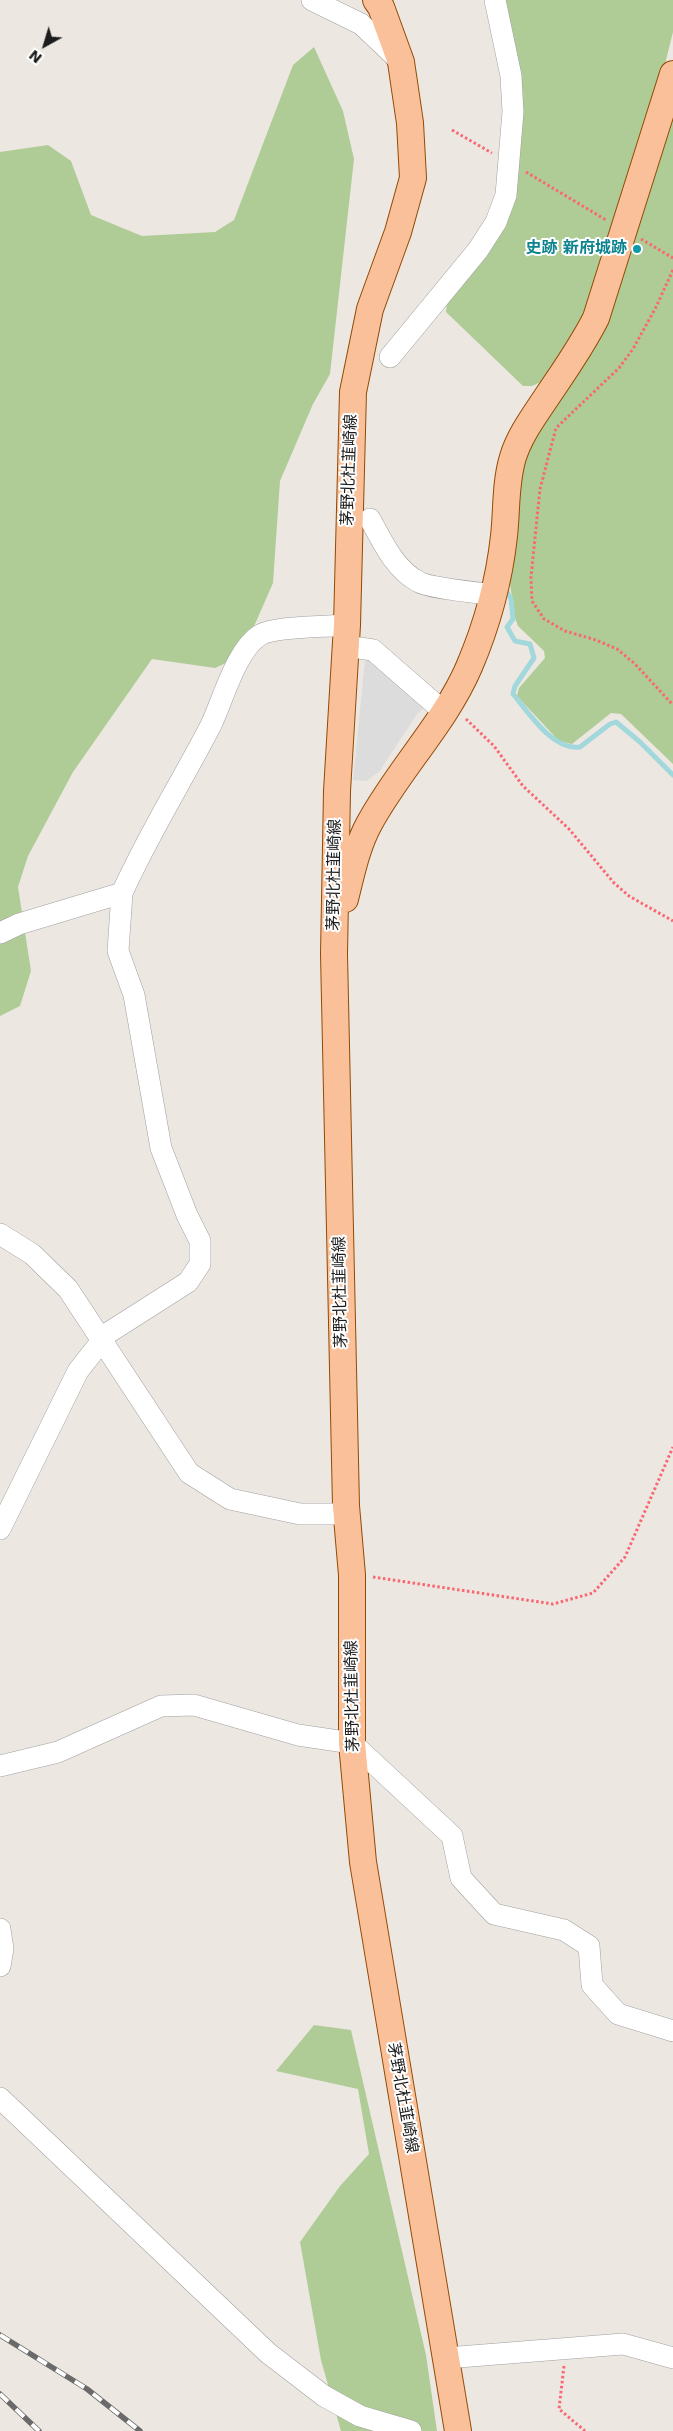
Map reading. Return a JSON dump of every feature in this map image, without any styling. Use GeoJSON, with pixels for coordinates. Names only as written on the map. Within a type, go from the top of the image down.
{"type":"FeatureCollection","features":[{"type":"Feature","properties":{"kind":"main road","name":"茅野北杜韮崎線"},"geometry":{"type":"LineString","coordinates":[[376,0],[381,7],[401,62],[410,123],[412,178],[398,232],[370,309],[353,392],[334,954],[347,1514],[352,1575],[352,1743],[363,1862],[458,2431]]}},
{"type":"Feature","properties":{"kind":"main road","name":"茅野北杜韮崎線"},"geometry":{"type":"LineString","coordinates":[[334,954],[350,876],[368,825],[400,773],[446,707],[468,669],[495,595],[504,536],[508,480],[517,446],[526,427],[586,339],[596,318],[673,74]]}},
{"type":"Feature","properties":{"kind":"street"},"geometry":{"type":"LineString","coordinates":[[312,0],[362,24],[401,62]]}},
{"type":"Feature","properties":{"kind":"street"},"geometry":{"type":"LineString","coordinates":[[390,357],[478,250],[496,222],[506,196],[513,112],[511,76],[495,0]]}},
{"type":"Feature","properties":{"kind":"street"},"geometry":{"type":"LineString","coordinates":[[370,519],[386,548],[405,572],[420,583],[495,595]]}},
{"type":"Feature","properties":{"kind":"street"},"geometry":{"type":"LineString","coordinates":[[0,1529],[78,1371],[108,1334],[188,1282],[200,1264],[200,1241],[187,1215],[161,1148],[134,995],[118,951],[122,893],[140,854],[210,726],[241,656],[252,642],[270,631],[346,635],[373,650],[446,707]]}},
{"type":"Feature","properties":{"kind":"street"},"geometry":{"type":"LineString","coordinates":[[0,933],[19,924],[122,893]]}},
{"type":"Feature","properties":{"kind":"street"},"geometry":{"type":"LineString","coordinates":[[0,1234],[32,1254],[68,1289],[188,1473],[230,1498],[300,1514],[347,1514]]}},
{"type":"Feature","properties":{"kind":"street"},"geometry":{"type":"LineString","coordinates":[[0,1766],[58,1752],[161,1706],[194,1705],[298,1735],[352,1743],[452,1836],[461,1878],[494,1914],[564,1930],[589,1946],[592,1985],[618,2014],[673,2031]]}},
{"type":"Feature","properties":{"kind":"street"},"geometry":{"type":"LineString","coordinates":[[0,1929],[3,1949],[0,1966]]}},
{"type":"Feature","properties":{"kind":"street"},"geometry":{"type":"LineString","coordinates":[[0,2098],[268,2353],[324,2396],[360,2416],[411,2431]]}},
{"type":"Feature","properties":{"kind":"street"},"geometry":{"type":"LineString","coordinates":[[446,2358],[623,2344],[673,2358]]}},
{"type":"Feature","properties":{"kind":"path"},"geometry":{"type":"LineString","coordinates":[[452,130],[673,258]]}},
{"type":"Feature","properties":{"kind":"path"},"geometry":{"type":"LineString","coordinates":[[672,273],[633,349],[619,368],[556,428],[540,489],[531,577],[532,601],[544,618],[565,632],[596,640],[618,649],[673,704]]}},
{"type":"Feature","properties":{"kind":"path"},"geometry":{"type":"LineString","coordinates":[[446,707],[494,746],[523,786],[569,829],[614,883],[629,896],[673,921]]}},
{"type":"Feature","properties":{"kind":"path"},"geometry":{"type":"LineString","coordinates":[[352,1575],[391,1578],[553,1604],[593,1593],[625,1557],[673,1447]]}},
{"type":"Feature","properties":{"kind":"path"},"geometry":{"type":"LineString","coordinates":[[566,2350],[559,2409],[585,2431]]}},
{"type":"Feature","properties":{"kind":"green space"},"geometry":{"type":"Polygon","coordinates":[[[500,0],[673,0],[673,32],[660,84],[584,317],[541,382],[532,386],[523,386],[446,312],[448,295],[513,191],[500,0]]]}},
{"type":"Feature","properties":{"kind":"green space"},"geometry":{"type":"Polygon","coordinates":[[[314,47],[343,111],[354,159],[330,374],[313,404],[280,481],[273,583],[241,656],[215,668],[152,659],[73,772],[28,856],[18,887],[31,971],[20,1006],[0,1016],[0,152],[48,145],[71,161],[91,215],[142,236],[215,232],[234,220],[293,65],[314,47]]]}},
{"type":"Feature","properties":{"kind":"green space"},"geometry":{"type":"Polygon","coordinates":[[[673,102],[673,764],[621,714],[611,713],[572,744],[559,741],[517,696],[519,688],[545,658],[544,651],[518,626],[515,618],[509,571],[519,471],[673,102]]]}},
{"type":"Feature","properties":{"kind":"green space"},"geometry":{"type":"Polygon","coordinates":[[[314,2025],[351,2030],[426,2355],[437,2431],[341,2431],[321,2360],[300,2242],[340,2186],[369,2154],[358,2089],[276,2071],[314,2025]]]}},
{"type":"Feature","properties":{"kind":"shaded area"},"geometry":{"type":"Polygon","coordinates":[[[371,638],[386,651],[424,708],[417,714],[379,772],[366,781],[353,780],[367,640],[371,638]]]}},
{"type":"Feature","properties":{"kind":"waterway"},"geometry":{"type":"LineString","coordinates":[[507,592],[511,599],[513,619],[507,627],[515,641],[530,644],[534,658],[515,686],[513,694],[542,729],[560,743],[570,747],[580,747],[610,724],[616,722],[640,742],[673,775]]}},
{"type":"Feature","properties":{"kind":"railway"},"geometry":{"type":"LineString","coordinates":[[0,2335],[87,2389],[140,2431]]}},
{"type":"Feature","properties":{"kind":"railway"},"geometry":{"type":"LineString","coordinates":[[0,2394],[39,2431]]}},
{"type":"Feature","properties":{"kind":"place","name":"史跡 新府城跡"},"geometry":{"type":"Point","coordinates":[637,249]}}]}
